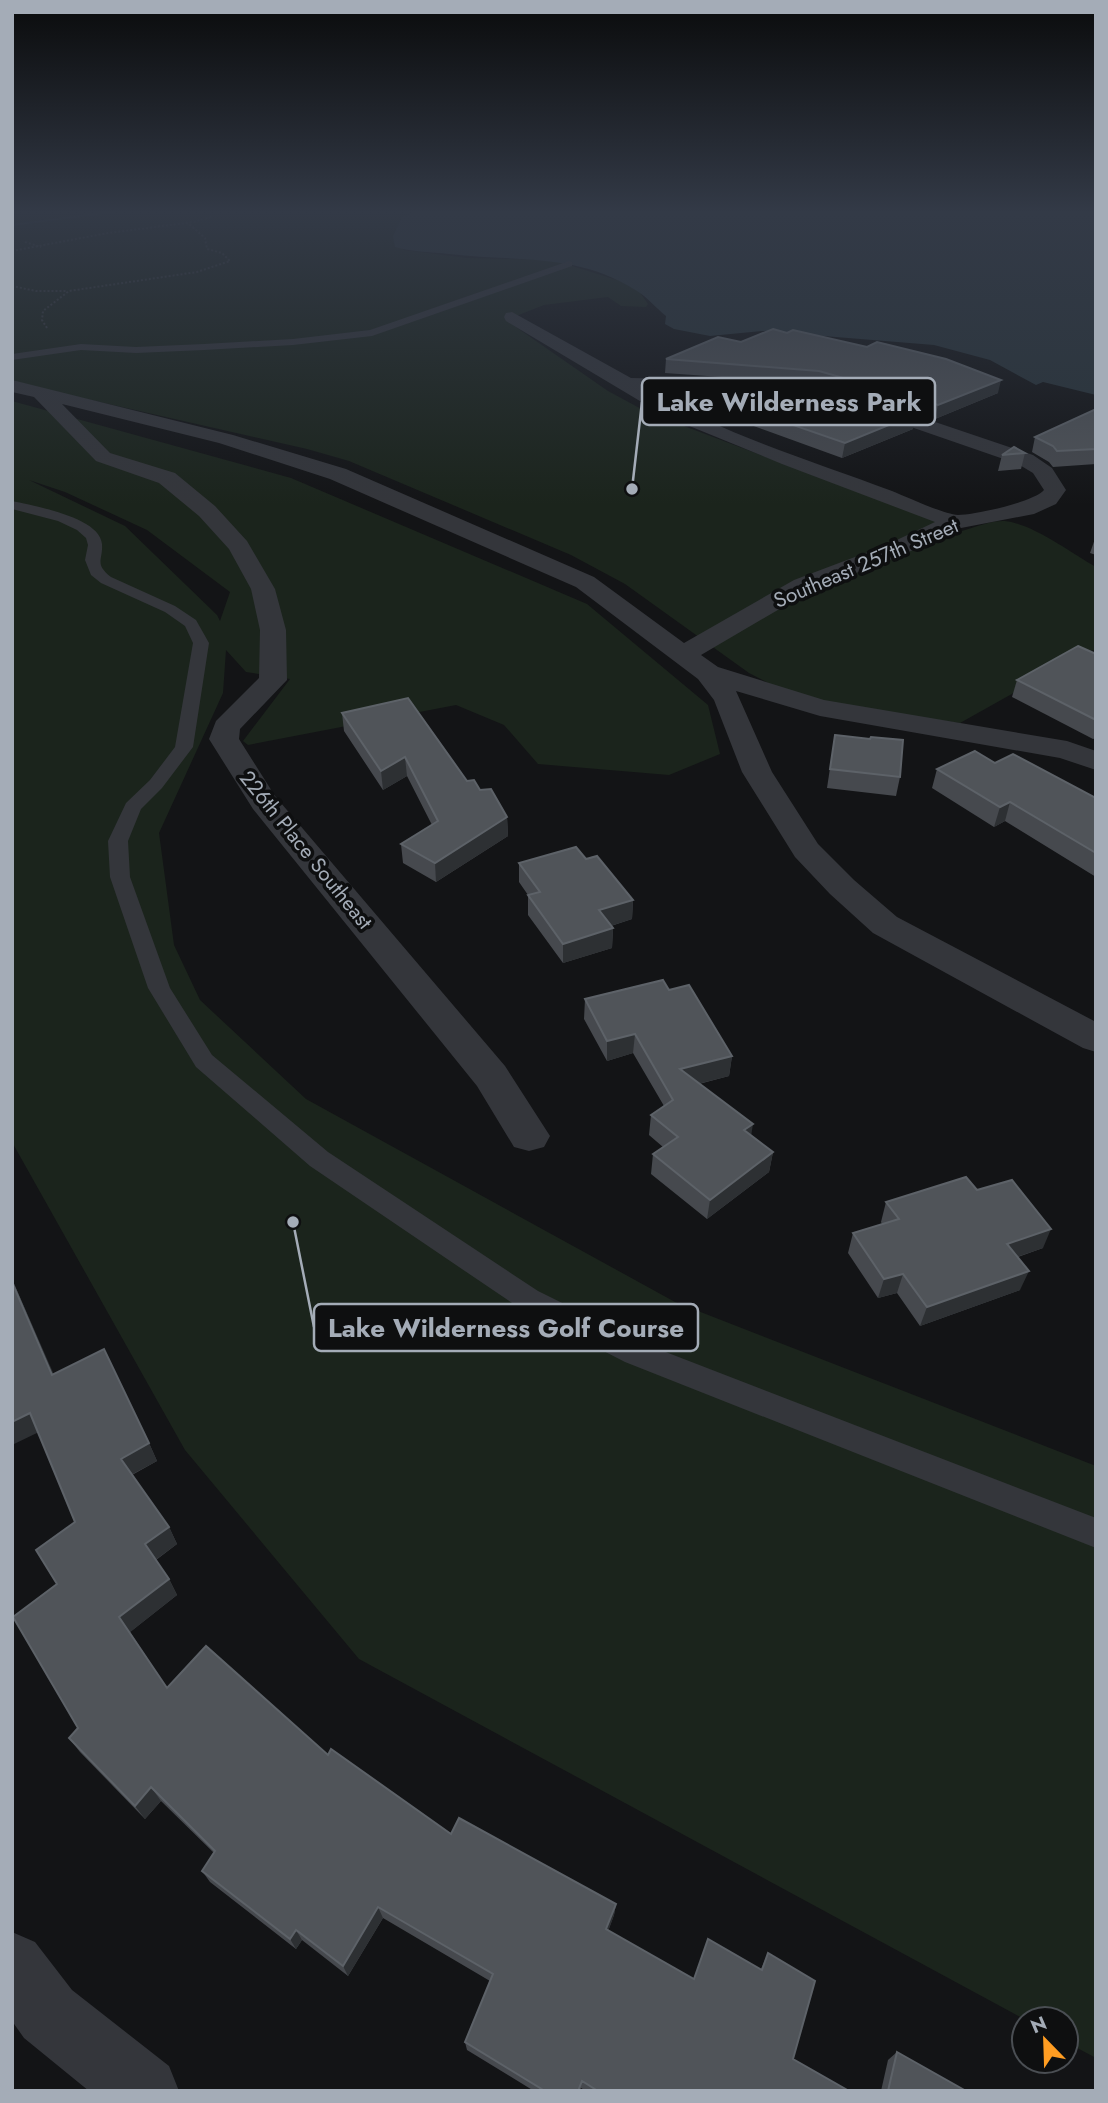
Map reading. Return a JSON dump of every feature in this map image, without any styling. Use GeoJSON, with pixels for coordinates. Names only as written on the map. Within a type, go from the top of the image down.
{"type":"FeatureCollection","features":[{"type":"Feature","properties":{"kind":"street"},"geometry":{"type":"LineString","coordinates":[[513,317],[672,412],[789,460],[955,522]]}},
{"type":"Feature","properties":{"kind":"street"},"geometry":{"type":"LineString","coordinates":[[627,384],[739,385]]}},
{"type":"Feature","properties":{"kind":"street"},"geometry":{"type":"LineString","coordinates":[[12,386],[226,439],[338,474],[585,582],[696,663],[728,699],[757,772],[806,850],[842,887],[885,925],[1096,1040]]}},
{"type":"Feature","properties":{"kind":"street","name":"226th Place Southeast"},"geometry":{"type":"LineString","coordinates":[[41,394],[103,457],[167,478],[207,511],[239,546],[264,589],[273,630],[273,680],[226,727],[224,740],[264,802],[491,1076],[529,1136]]}},
{"type":"Feature","properties":{"kind":"street","name":"Southeast 257th Street"},"geometry":{"type":"LineString","coordinates":[[696,663],[803,585],[892,551],[955,522],[1026,509],[1048,499],[1055,490],[1050,477],[1038,465],[1018,456],[851,401]]}},
{"type":"Feature","properties":{"kind":"street"},"geometry":{"type":"LineString","coordinates":[[696,663],[820,708],[1067,750],[1096,761]]}},
{"type":"Feature","properties":{"kind":"street"},"geometry":{"type":"LineString","coordinates":[[12,1965],[48,2014],[144,2091]]}},
{"type":"Feature","properties":{"kind":"lane"},"geometry":{"type":"LineString","coordinates":[[12,358],[81,347],[136,350],[293,342],[372,332],[443,308]]}},
{"type":"Feature","properties":{"kind":"lane"},"geometry":{"type":"LineString","coordinates":[[12,505],[63,518],[82,527],[93,536],[95,545],[92,560],[96,572],[106,580],[170,610],[191,623],[201,643],[184,747],[156,784],[133,807],[118,841],[120,877],[159,988],[204,1061],[319,1159],[528,1299],[635,1353],[1096,1533]]}},
{"type":"Feature","properties":{"kind":"path"},"geometry":{"type":"LineString","coordinates":[[47,308],[43,311],[42,320],[51,332],[81,347]]}},
{"type":"Feature","properties":{"kind":"shaded area"},"geometry":{"type":"Polygon","coordinates":[[[12,308],[536,308],[506,320],[608,391],[647,412],[962,531],[1005,521],[1028,527],[1052,540],[1096,567],[1096,650],[1088,651],[960,723],[842,707],[774,686],[749,673],[625,584],[571,555],[349,461],[12,382],[12,308]]]}},
{"type":"Feature","properties":{"kind":"shaded area"},"geometry":{"type":"Polygon","coordinates":[[[657,308],[1096,308],[1096,395],[1043,382],[1036,385],[990,360],[934,345],[762,331],[710,336],[674,329],[665,324],[666,316],[657,308]]]}},
{"type":"Feature","properties":{"kind":"shaded area"},"geometry":{"type":"Polygon","coordinates":[[[12,401],[291,478],[587,604],[708,705],[720,754],[669,775],[538,764],[504,725],[456,705],[248,745],[243,741],[290,679],[246,672],[226,650],[223,693],[159,833],[174,945],[200,1000],[306,1099],[675,1302],[1096,1466],[1096,2058],[1080,2049],[1080,2005],[1010,2005],[1010,2011],[359,1659],[185,1450],[12,1142],[12,401]],[[29,480],[125,526],[217,615],[220,621],[230,592],[147,530],[65,492],[29,480]]]}},
{"type":"Feature","properties":{"kind":"building"},"geometry":{"type":"Polygon","coordinates":[[[773,329],[787,333],[793,330],[867,347],[877,342],[946,359],[1001,380],[938,405],[819,371],[666,359],[718,337],[741,342],[773,329]]]}},
{"type":"Feature","properties":{"kind":"building"},"geometry":{"type":"Polygon","coordinates":[[[731,379],[792,383],[837,391],[916,414],[845,443],[666,381],[731,379]]]}},
{"type":"Feature","properties":{"kind":"building"},"geometry":{"type":"Polygon","coordinates":[[[1096,409],[1096,449],[1057,451],[1035,437],[1096,409]]]}},
{"type":"Feature","properties":{"kind":"building"},"geometry":{"type":"Polygon","coordinates":[[[1014,447],[1025,453],[1002,455],[1014,447]]]}},
{"type":"Feature","properties":{"kind":"building"},"geometry":{"type":"Polygon","coordinates":[[[1078,646],[1096,654],[1096,720],[1017,680],[1078,646]]]}},
{"type":"Feature","properties":{"kind":"building"},"geometry":{"type":"Polygon","coordinates":[[[408,698],[467,781],[474,780],[480,790],[491,789],[507,817],[435,863],[401,844],[438,821],[405,757],[381,771],[342,713],[408,698]]]}},
{"type":"Feature","properties":{"kind":"building"},"geometry":{"type":"Polygon","coordinates":[[[835,735],[903,740],[900,777],[830,769],[835,735]]]}},
{"type":"Feature","properties":{"kind":"building"},"geometry":{"type":"Polygon","coordinates":[[[975,751],[995,763],[1013,754],[1096,798],[1096,853],[1010,802],[1000,807],[937,769],[975,751]]]}},
{"type":"Feature","properties":{"kind":"building"},"geometry":{"type":"Polygon","coordinates":[[[576,847],[586,859],[597,856],[633,900],[599,910],[613,928],[563,944],[528,895],[540,892],[519,863],[576,847]]]}},
{"type":"Feature","properties":{"kind":"building"},"geometry":{"type":"Polygon","coordinates":[[[663,980],[669,990],[689,985],[732,1056],[680,1069],[753,1124],[744,1130],[773,1152],[710,1200],[653,1154],[678,1137],[651,1115],[673,1100],[635,1034],[607,1041],[585,999],[663,980]]]}},
{"type":"Feature","properties":{"kind":"building"},"geometry":{"type":"Polygon","coordinates":[[[966,1177],[977,1190],[1012,1180],[1051,1229],[1007,1244],[1029,1271],[927,1307],[903,1274],[884,1279],[853,1233],[899,1219],[886,1202],[966,1177]]]}},
{"type":"Feature","properties":{"kind":"building"},"geometry":{"type":"Polygon","coordinates":[[[12,1282],[52,1375],[104,1349],[149,1443],[121,1459],[169,1527],[145,1544],[169,1579],[119,1617],[167,1688],[206,1646],[328,1755],[331,1749],[451,1834],[459,1818],[616,1904],[606,1929],[694,1979],[708,1939],[762,1970],[768,1953],[815,1981],[793,2059],[849,2091],[598,2091],[582,2081],[578,2091],[545,2091],[465,2042],[493,1974],[378,1907],[343,1966],[296,1930],[290,1939],[202,1871],[215,1851],[151,1787],[135,1806],[69,1738],[78,1728],[13,1617],[57,1584],[36,1550],[75,1522],[30,1413],[12,1422],[12,1282]]]}},
{"type":"Feature","properties":{"kind":"building"},"geometry":{"type":"Polygon","coordinates":[[[897,2052],[966,2091],[888,2091],[897,2052]]]}},
{"type":"Feature","properties":{"kind":"place","name":"Lake Wilderness Park"},"geometry":{"type":"Point","coordinates":[632,489]}},
{"type":"Feature","properties":{"kind":"place","name":"Lake Wilderness Golf Course"},"geometry":{"type":"Point","coordinates":[293,1222]}}]}
